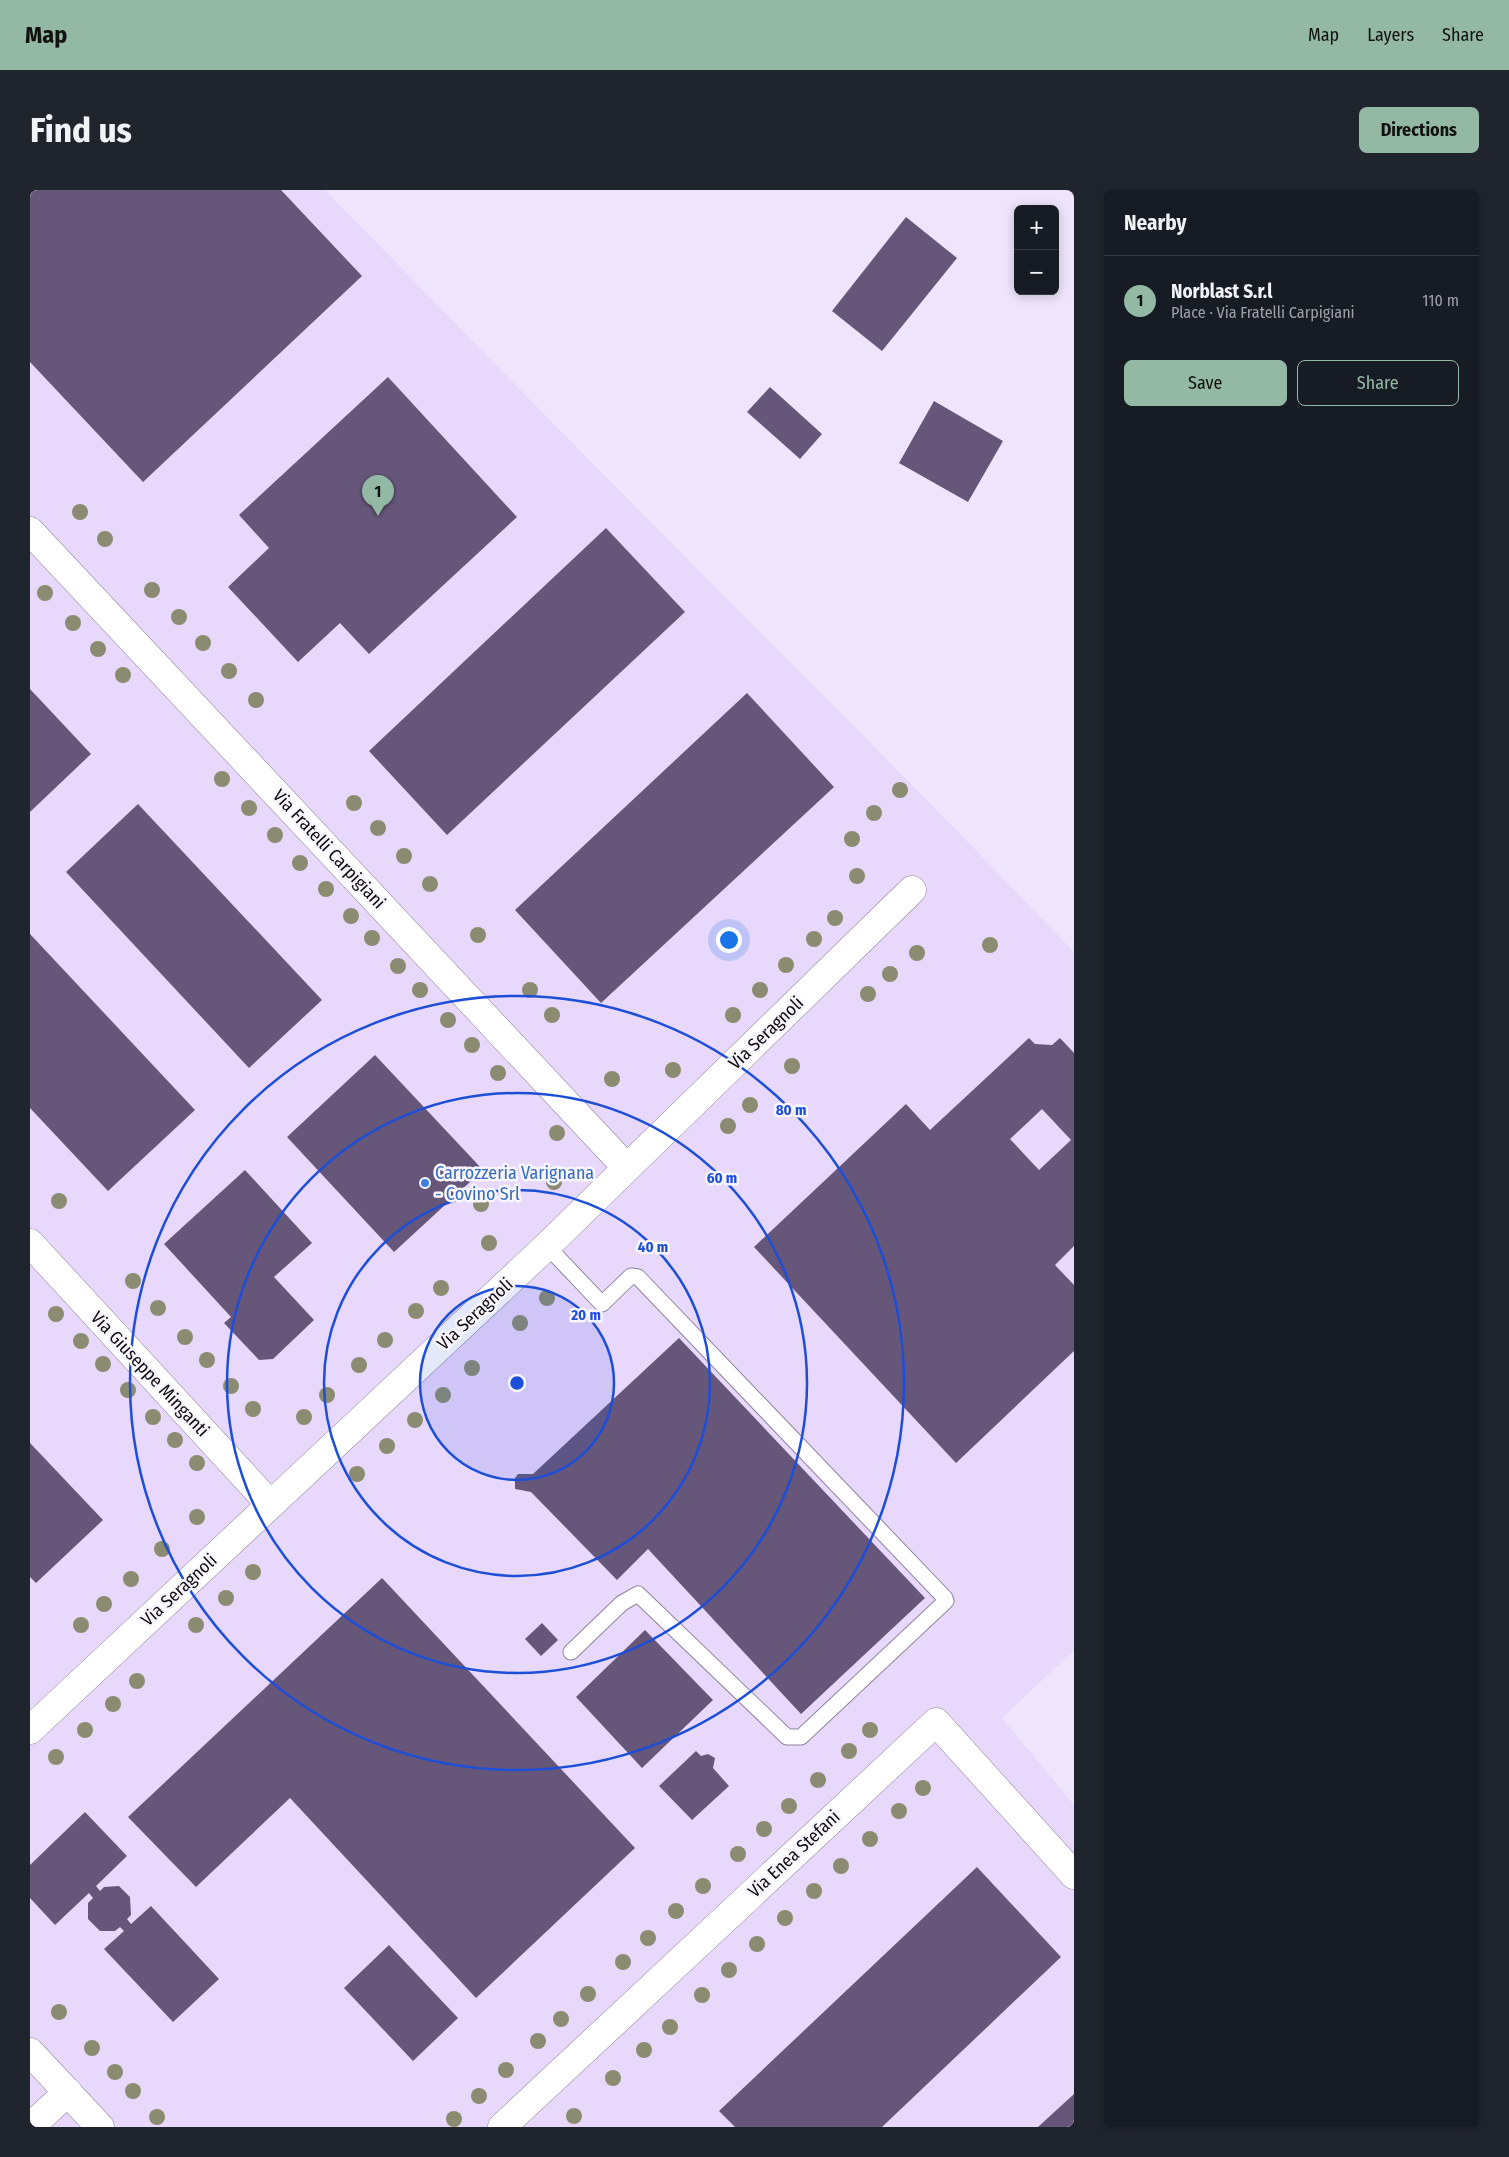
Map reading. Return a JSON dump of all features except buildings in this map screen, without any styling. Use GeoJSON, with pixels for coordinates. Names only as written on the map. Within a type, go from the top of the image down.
{"type":"FeatureCollection","features":[{"type":"Feature","properties":{"kind":"street","name":"Via Fratelli Carpigiani"},"geometry":{"type":"LineString","coordinates":[[30,531],[628,1168]]}},
{"type":"Feature","properties":{"kind":"street","name":"Via Seragnoli"},"geometry":{"type":"LineString","coordinates":[[30,1730],[547,1246],[912,890]]}},
{"type":"Feature","properties":{"kind":"street","name":"Via Giuseppe Minganti"},"geometry":{"type":"LineString","coordinates":[[30,1243],[270,1504]]}},
{"type":"Feature","properties":{"kind":"street","name":"Via Enea Stefani"},"geometry":{"type":"LineString","coordinates":[[502,2127],[936,1722],[1074,1875]]}},
{"type":"Feature","properties":{"kind":"street"},"geometry":{"type":"LineString","coordinates":[[30,2052],[100,2127]]}},
{"type":"Feature","properties":{"kind":"street"},"geometry":{"type":"LineString","coordinates":[[30,2127],[68,2092]]}},
{"type":"Feature","properties":{"kind":"lane"},"geometry":{"type":"LineString","coordinates":[[547,1246],[602,1304],[631,1276],[638,1277],[946,1601],[801,1737],[796,1739],[787,1737],[638,1594],[622,1603],[571,1652]]}},
{"type":"Feature","properties":{"kind":"shaded area"},"geometry":{"type":"Polygon","coordinates":[[[30,190],[325,190],[584,455],[931,804],[1074,952],[1074,1650],[1002,1718],[1074,1805],[1074,2127],[30,2127],[30,190]]]}},
{"type":"Feature","properties":{"kind":"place","name":"Norblast S.r.l"},"geometry":{"type":"Point","coordinates":[378,516]}},
{"type":"Feature","properties":{"kind":"place","name":"Carrozzeria Varignana - Covino Srl"},"geometry":{"type":"Point","coordinates":[425,1183]}}]}
